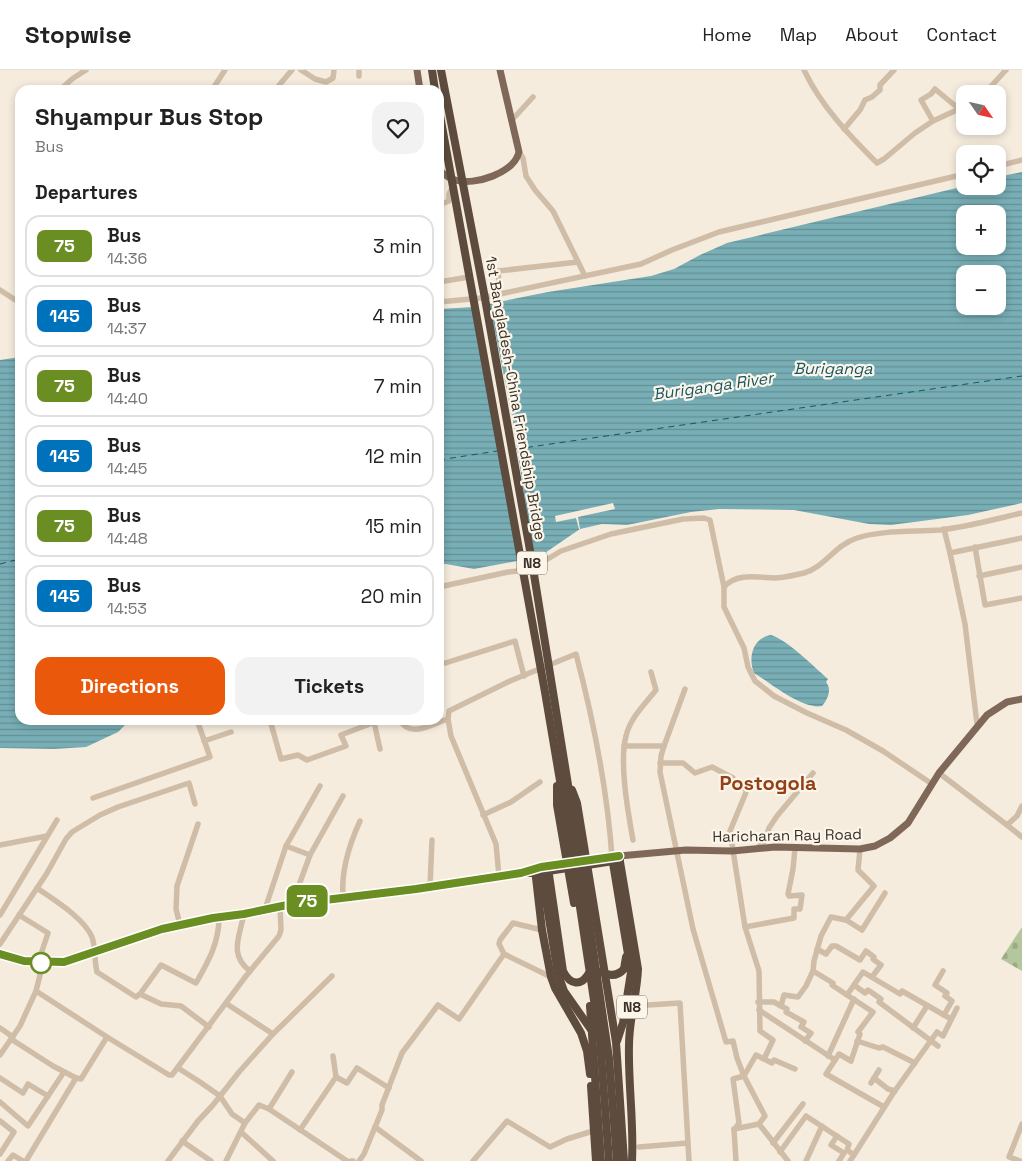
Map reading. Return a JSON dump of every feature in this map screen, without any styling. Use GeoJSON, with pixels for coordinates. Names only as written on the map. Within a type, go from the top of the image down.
{"type":"FeatureCollection","features":[{"type":"Feature","properties":{"kind":"highway"},"geometry":{"type":"LineString","coordinates":[[432,70],[434,85]]}},
{"type":"Feature","properties":{"kind":"highway","name":"1st Bangladesh-China Friendship Bridge"},"geometry":{"type":"LineString","coordinates":[[440,70],[443,85]]}},
{"type":"Feature","properties":{"kind":"highway","name":"1st Bangladesh-China Friendship Bridge"},"geometry":{"type":"LineString","coordinates":[[444,90],[488,312],[531,556],[562,770],[609,1058]]}},
{"type":"Feature","properties":{"kind":"highway","name":"1st Bangladesh-China Friendship Bridge"},"geometry":{"type":"LineString","coordinates":[[444,138],[562,770]]}},
{"type":"Feature","properties":{"kind":"highway"},"geometry":{"type":"LineString","coordinates":[[562,770],[577,803],[595,972],[592,1032],[601,1161]]}},
{"type":"Feature","properties":{"kind":"highway"},"geometry":{"type":"LineString","coordinates":[[541,870],[563,971],[567,979],[580,982],[595,972],[613,976],[621,972],[625,966],[626,960],[613,859]]}},
{"type":"Feature","properties":{"kind":"highway"},"geometry":{"type":"LineString","coordinates":[[0,954],[38,963],[64,962],[162,929],[280,906],[343,896],[416,889],[613,859]]}},
{"type":"Feature","properties":{"kind":"highway"},"geometry":{"type":"LineString","coordinates":[[609,1058],[623,1022],[631,972],[613,859]]}},
{"type":"Feature","properties":{"kind":"highway","name":"N8"},"geometry":{"type":"LineString","coordinates":[[613,859],[638,969],[638,983],[632,1006],[629,1045],[632,1161]]}},
{"type":"Feature","properties":{"kind":"highway"},"geometry":{"type":"LineString","coordinates":[[541,870],[542,930],[551,977],[555,988],[577,1024],[584,1040],[590,1074],[596,1161]]}},
{"type":"Feature","properties":{"kind":"highway"},"geometry":{"type":"LineString","coordinates":[[541,870],[560,980],[564,991],[592,1032],[600,1040]]}},
{"type":"Feature","properties":{"kind":"highway"},"geometry":{"type":"LineString","coordinates":[[595,972],[616,1042],[624,1161]]}},
{"type":"Feature","properties":{"kind":"highway","name":"1st Bangladesh-China Friendship Bridge"},"geometry":{"type":"LineString","coordinates":[[595,972],[600,1040]]}},
{"type":"Feature","properties":{"kind":"highway","name":"N8"},"geometry":{"type":"LineString","coordinates":[[600,1040],[609,1161]]}},
{"type":"Feature","properties":{"kind":"highway","name":"N8"},"geometry":{"type":"LineString","coordinates":[[609,1058],[617,1161]]}},
{"type":"Feature","properties":{"kind":"main road"},"geometry":{"type":"LineString","coordinates":[[417,70],[419,85]]}},
{"type":"Feature","properties":{"kind":"main road"},"geometry":{"type":"LineString","coordinates":[[444,173],[458,181],[483,179],[515,163],[519,152],[500,70]]}},
{"type":"Feature","properties":{"kind":"main road","name":"Haricharan Ray Road"},"geometry":{"type":"LineString","coordinates":[[613,859],[686,850],[732,851],[756,848],[860,849],[875,846],[901,830],[908,823],[939,773],[978,724],[996,708],[1007,702],[1022,699]]}},
{"type":"Feature","properties":{"kind":"street"},"geometry":{"type":"LineString","coordinates":[[65,85],[86,70]]}},
{"type":"Feature","properties":{"kind":"street"},"geometry":{"type":"LineString","coordinates":[[215,85],[225,70]]}},
{"type":"Feature","properties":{"kind":"street"},"geometry":{"type":"LineString","coordinates":[[279,85],[292,70]]}},
{"type":"Feature","properties":{"kind":"street"},"geometry":{"type":"LineString","coordinates":[[301,70],[315,79],[326,82],[333,78],[334,70]]}},
{"type":"Feature","properties":{"kind":"street"},"geometry":{"type":"LineString","coordinates":[[804,70],[813,88],[844,129],[877,163],[934,121],[956,110]]}},
{"type":"Feature","properties":{"kind":"street"},"geometry":{"type":"LineString","coordinates":[[844,129],[860,110],[865,100],[880,90],[880,85],[894,70]]}},
{"type":"Feature","properties":{"kind":"street"},"geometry":{"type":"LineString","coordinates":[[992,85],[1006,70]]}},
{"type":"Feature","properties":{"kind":"street"},"geometry":{"type":"LineString","coordinates":[[934,121],[921,100],[935,89],[956,106]]}},
{"type":"Feature","properties":{"kind":"street"},"geometry":{"type":"LineString","coordinates":[[512,120],[533,97]]}},
{"type":"Feature","properties":{"kind":"street"},"geometry":{"type":"LineString","coordinates":[[519,152],[524,158],[526,176],[553,211],[585,276]]}},
{"type":"Feature","properties":{"kind":"street"},"geometry":{"type":"LineString","coordinates":[[1006,164],[1022,160]]}},
{"type":"Feature","properties":{"kind":"street"},"geometry":{"type":"LineString","coordinates":[[444,302],[481,298],[642,264],[719,232],[956,176]]}},
{"type":"Feature","properties":{"kind":"street"},"geometry":{"type":"LineString","coordinates":[[444,204],[449,202],[450,191],[458,181]]}},
{"type":"Feature","properties":{"kind":"street"},"geometry":{"type":"LineString","coordinates":[[458,181],[481,298]]}},
{"type":"Feature","properties":{"kind":"street"},"geometry":{"type":"LineString","coordinates":[[500,294],[498,271],[578,262]]}},
{"type":"Feature","properties":{"kind":"street"},"geometry":{"type":"LineString","coordinates":[[444,281],[469,277]]}},
{"type":"Feature","properties":{"kind":"street"},"geometry":{"type":"LineString","coordinates":[[0,290],[15,300]]}},
{"type":"Feature","properties":{"kind":"street"},"geometry":{"type":"LineString","coordinates":[[724,587],[728,582],[741,577],[775,578],[805,572],[820,564],[838,546],[857,538],[912,530],[944,529],[988,521],[1022,512]]}},
{"type":"Feature","properties":{"kind":"street"},"geometry":{"type":"LineString","coordinates":[[444,586],[508,572],[529,570],[561,551],[610,534],[664,523],[704,518],[710,520],[724,587],[724,607],[744,648],[748,666],[755,681],[774,696],[806,713],[846,730],[883,751],[932,784]]}},
{"type":"Feature","properties":{"kind":"street"},"geometry":{"type":"LineString","coordinates":[[944,529],[965,624],[978,724]]}},
{"type":"Feature","properties":{"kind":"street"},"geometry":{"type":"LineString","coordinates":[[950,553],[1022,538]]}},
{"type":"Feature","properties":{"kind":"street"},"geometry":{"type":"LineString","coordinates":[[975,547],[985,605],[1022,598]]}},
{"type":"Feature","properties":{"kind":"street"},"geometry":{"type":"LineString","coordinates":[[979,576],[1022,567]]}},
{"type":"Feature","properties":{"kind":"street"},"geometry":{"type":"LineString","coordinates":[[444,663],[515,641],[524,676]]}},
{"type":"Feature","properties":{"kind":"street"},"geometry":{"type":"LineString","coordinates":[[499,876],[496,844],[451,736],[448,719],[449,711],[576,654],[593,717],[601,759],[613,859]]}},
{"type":"Feature","properties":{"kind":"street"},"geometry":{"type":"LineString","coordinates":[[633,840],[626,797],[624,746],[626,735],[632,722],[656,690],[651,672]]}},
{"type":"Feature","properties":{"kind":"street"},"geometry":{"type":"LineString","coordinates":[[685,689],[664,746],[660,772],[693,930],[726,1042],[733,1041],[744,1076],[765,1116],[759,1124],[734,1130]]}},
{"type":"Feature","properties":{"kind":"street"},"geometry":{"type":"LineString","coordinates":[[444,720],[448,719]]}},
{"type":"Feature","properties":{"kind":"street"},"geometry":{"type":"LineString","coordinates":[[93,798],[210,757],[199,725]]}},
{"type":"Feature","properties":{"kind":"street"},"geometry":{"type":"LineString","coordinates":[[271,725],[281,759],[298,755],[307,760],[346,746],[341,735],[367,725]]}},
{"type":"Feature","properties":{"kind":"street"},"geometry":{"type":"LineString","coordinates":[[377,725],[380,749]]}},
{"type":"Feature","properties":{"kind":"street"},"geometry":{"type":"LineString","coordinates":[[404,725],[406,728],[414,730],[429,725]]}},
{"type":"Feature","properties":{"kind":"street"},"geometry":{"type":"LineString","coordinates":[[204,741],[231,732]]}},
{"type":"Feature","properties":{"kind":"street"},"geometry":{"type":"LineString","coordinates":[[624,746],[664,746]]}},
{"type":"Feature","properties":{"kind":"street"},"geometry":{"type":"LineString","coordinates":[[660,764],[683,763],[695,773],[712,767],[733,778],[734,782],[747,790],[730,831],[745,927],[759,971],[758,1002],[760,1031],[773,1040],[764,1059]]}},
{"type":"Feature","properties":{"kind":"street"},"geometry":{"type":"LineString","coordinates":[[756,848],[765,841],[769,828],[776,816],[813,773]]}},
{"type":"Feature","properties":{"kind":"street"},"geometry":{"type":"LineString","coordinates":[[939,773],[1022,837]]}},
{"type":"Feature","properties":{"kind":"street"},"geometry":{"type":"LineString","coordinates":[[483,815],[511,802],[540,782]]}},
{"type":"Feature","properties":{"kind":"street"},"geometry":{"type":"LineString","coordinates":[[0,944],[72,832],[100,814],[188,783],[195,804]]}},
{"type":"Feature","properties":{"kind":"street"},"geometry":{"type":"LineString","coordinates":[[265,909],[286,846],[320,786]]}},
{"type":"Feature","properties":{"kind":"street"},"geometry":{"type":"LineString","coordinates":[[292,904],[310,855],[342,796]]}},
{"type":"Feature","properties":{"kind":"street"},"geometry":{"type":"LineString","coordinates":[[1007,825],[1017,816],[1022,806]]}},
{"type":"Feature","properties":{"kind":"street"},"geometry":{"type":"LineString","coordinates":[[0,915],[57,820]]}},
{"type":"Feature","properties":{"kind":"street"},"geometry":{"type":"LineString","coordinates":[[343,896],[342,884],[345,861],[352,837],[360,821]]}},
{"type":"Feature","properties":{"kind":"street"},"geometry":{"type":"LineString","coordinates":[[180,925],[176,909],[177,886],[198,824]]}},
{"type":"Feature","properties":{"kind":"street"},"geometry":{"type":"LineString","coordinates":[[0,846],[47,836]]}},
{"type":"Feature","properties":{"kind":"street"},"geometry":{"type":"LineString","coordinates":[[430,886],[432,840]]}},
{"type":"Feature","properties":{"kind":"street"},"geometry":{"type":"LineString","coordinates":[[286,846],[310,855]]}},
{"type":"Feature","properties":{"kind":"street"},"geometry":{"type":"LineString","coordinates":[[745,927],[794,918],[794,909],[800,909],[802,895],[789,896],[788,894],[795,848]]}},
{"type":"Feature","properties":{"kind":"street"},"geometry":{"type":"LineString","coordinates":[[846,920],[874,886],[858,870],[860,849]]}},
{"type":"Feature","properties":{"kind":"street"},"geometry":{"type":"LineString","coordinates":[[37,888],[83,925],[91,936],[96,952],[95,964],[97,972],[136,997],[162,965],[196,982],[212,955],[219,932],[219,918]]}},
{"type":"Feature","properties":{"kind":"street"},"geometry":{"type":"LineString","coordinates":[[781,1006],[784,995],[798,997],[806,986],[813,971],[821,936],[831,917],[846,920],[862,930],[885,893]]}},
{"type":"Feature","properties":{"kind":"street"},"geometry":{"type":"LineString","coordinates":[[36,992],[107,1038],[172,1075],[250,971],[279,936],[281,930],[280,906]]}},
{"type":"Feature","properties":{"kind":"street"},"geometry":{"type":"LineString","coordinates":[[244,914],[237,957],[250,971]]}},
{"type":"Feature","properties":{"kind":"street"},"geometry":{"type":"LineString","coordinates":[[0,1055],[12,1038],[36,992],[40,975],[38,963],[48,933],[19,915]]}},
{"type":"Feature","properties":{"kind":"street"},"geometry":{"type":"LineString","coordinates":[[542,930],[513,923],[499,944],[504,954],[551,977]]}},
{"type":"Feature","properties":{"kind":"street"},"geometry":{"type":"LineString","coordinates":[[817,949],[826,954],[832,946],[836,946],[860,960],[866,952],[881,965],[872,978]]}},
{"type":"Feature","properties":{"kind":"street"},"geometry":{"type":"LineString","coordinates":[[359,1161],[364,1154],[375,1127],[402,1053],[438,1005],[459,1020],[504,954]]}},
{"type":"Feature","properties":{"kind":"street"},"geometry":{"type":"LineString","coordinates":[[813,971],[873,1012],[858,1032],[860,1034],[851,1060],[839,1054],[826,1074],[884,1107]]}},
{"type":"Feature","properties":{"kind":"street"},"geometry":{"type":"LineString","coordinates":[[943,971],[936,985],[947,992],[945,996],[952,1001],[944,1015]]}},
{"type":"Feature","properties":{"kind":"street"},"geometry":{"type":"LineString","coordinates":[[847,995],[863,972],[900,994],[902,991],[951,1019]]}},
{"type":"Feature","properties":{"kind":"street"},"geometry":{"type":"LineString","coordinates":[[168,1161],[182,1141],[239,1072],[273,1034],[332,976]]}},
{"type":"Feature","properties":{"kind":"street"},"geometry":{"type":"LineString","coordinates":[[854,985],[865,993],[868,990],[881,998],[878,1002],[938,1046]]}},
{"type":"Feature","properties":{"kind":"street"},"geometry":{"type":"LineString","coordinates":[[140,994],[161,1004],[181,1006],[209,1026]]}},
{"type":"Feature","properties":{"kind":"street"},"geometry":{"type":"LineString","coordinates":[[828,1056],[854,999]]}},
{"type":"Feature","properties":{"kind":"street"},"geometry":{"type":"LineString","coordinates":[[758,1002],[774,1002],[787,1009],[786,1012],[804,1022],[801,1027],[810,1033],[806,1041]]}},
{"type":"Feature","properties":{"kind":"street"},"geometry":{"type":"LineString","coordinates":[[632,1006],[680,1003],[689,1161]]}},
{"type":"Feature","properties":{"kind":"street"},"geometry":{"type":"LineString","coordinates":[[227,1004],[273,1034]]}},
{"type":"Feature","properties":{"kind":"street"},"geometry":{"type":"LineString","coordinates":[[913,1028],[927,1006]]}},
{"type":"Feature","properties":{"kind":"street"},"geometry":{"type":"LineString","coordinates":[[780,1152],[806,1116],[849,1144],[847,1150],[852,1158],[884,1107],[937,1032],[943,1036],[957,1008]]}},
{"type":"Feature","properties":{"kind":"street"},"geometry":{"type":"LineString","coordinates":[[759,1010],[835,1060]]}},
{"type":"Feature","properties":{"kind":"street"},"geometry":{"type":"LineString","coordinates":[[0,1028],[64,1072],[81,1079],[107,1038]]}},
{"type":"Feature","properties":{"kind":"street"},"geometry":{"type":"LineString","coordinates":[[857,1041],[879,1048],[883,1047],[915,1063]]}},
{"type":"Feature","properties":{"kind":"street"},"geometry":{"type":"LineString","coordinates":[[736,1161],[734,1130],[739,1123],[733,1079],[744,1076],[756,1055],[772,1063],[774,1060],[795,1069]]}},
{"type":"Feature","properties":{"kind":"street"},"geometry":{"type":"LineString","coordinates":[[300,1130],[336,1077],[333,1056]]}},
{"type":"Feature","properties":{"kind":"street"},"geometry":{"type":"LineString","coordinates":[[178,1068],[220,1096],[232,1114],[245,1123]]}},
{"type":"Feature","properties":{"kind":"street"},"geometry":{"type":"LineString","coordinates":[[336,1077],[347,1084],[357,1068],[389,1088]]}},
{"type":"Feature","properties":{"kind":"street"},"geometry":{"type":"LineString","coordinates":[[879,1070],[873,1080],[895,1091]]}},
{"type":"Feature","properties":{"kind":"street"},"geometry":{"type":"LineString","coordinates":[[0,1102],[28,1126],[64,1072]]}},
{"type":"Feature","properties":{"kind":"street"},"geometry":{"type":"LineString","coordinates":[[269,1109],[292,1072]]}},
{"type":"Feature","properties":{"kind":"street"},"geometry":{"type":"LineString","coordinates":[[0,1078],[23,1093],[28,1084],[48,1096]]}},
{"type":"Feature","properties":{"kind":"street"},"geometry":{"type":"LineString","coordinates":[[8,1161],[13,1155],[24,1161],[76,1078]]}},
{"type":"Feature","properties":{"kind":"street"},"geometry":{"type":"LineString","coordinates":[[773,1143],[803,1104]]}},
{"type":"Feature","properties":{"kind":"street"},"geometry":{"type":"LineString","coordinates":[[226,1161],[245,1123],[259,1106],[269,1109],[347,1161]]}},
{"type":"Feature","properties":{"kind":"street"},"geometry":{"type":"LineString","coordinates":[[0,1121],[14,1132],[0,1154]]}},
{"type":"Feature","properties":{"kind":"street"},"geometry":{"type":"LineString","coordinates":[[473,1161],[507,1121],[550,1147],[567,1139],[593,1131]]}},
{"type":"Feature","properties":{"kind":"street"},"geometry":{"type":"LineString","coordinates":[[759,1124],[788,1161]]}},
{"type":"Feature","properties":{"kind":"street"},"geometry":{"type":"LineString","coordinates":[[1020,1161],[1009,1157],[1022,1124]]}},
{"type":"Feature","properties":{"kind":"street"},"geometry":{"type":"LineString","coordinates":[[806,1161],[822,1126]]}},
{"type":"Feature","properties":{"kind":"street"},"geometry":{"type":"LineString","coordinates":[[375,1127],[421,1161]]}},
{"type":"Feature","properties":{"kind":"street"},"geometry":{"type":"LineString","coordinates":[[241,1132],[273,1161]]}},
{"type":"Feature","properties":{"kind":"street"},"geometry":{"type":"LineString","coordinates":[[837,1136],[832,1145],[844,1153],[840,1161]]}},
{"type":"Feature","properties":{"kind":"street"},"geometry":{"type":"LineString","coordinates":[[182,1141],[211,1161]]}},
{"type":"Feature","properties":{"kind":"street"},"geometry":{"type":"LineString","coordinates":[[639,1147],[688,1143]]}},
{"type":"Feature","properties":{"kind":"green space"},"geometry":{"type":"Polygon","coordinates":[[[1022,927],[1022,971],[1001,959],[1022,927]]]}},
{"type":"Feature","properties":{"kind":"water","name":"Buriganga"},"geometry":{"type":"Polygon","coordinates":[[[1022,172],[1022,503],[968,515],[891,525],[869,524],[794,510],[719,509],[691,512],[627,525],[602,524],[580,529],[539,557],[474,569],[444,564],[444,309],[474,307],[548,292],[651,276],[674,269],[727,243],[956,188],[956,195],[1006,195],[1006,175],[1022,172]]]}},
{"type":"Feature","properties":{"kind":"water"},"geometry":{"type":"Polygon","coordinates":[[[15,358],[15,725],[125,725],[118,732],[86,747],[54,749],[0,748],[0,360],[15,358]]]}},
{"type":"Feature","properties":{"kind":"water"},"geometry":{"type":"Polygon","coordinates":[[[771,635],[793,648],[828,679],[826,682],[829,694],[822,706],[814,706],[796,700],[754,673],[751,661],[753,650],[759,640],[771,635]]]}},
{"type":"Feature","properties":{"kind":"pier"},"geometry":{"type":"Polygon","coordinates":[[[489,301],[513,421],[534,560],[521,562],[476,304],[489,301]]]}},
{"type":"Feature","properties":{"kind":"pier"},"geometry":{"type":"Polygon","coordinates":[[[613,503],[615,509],[578,517],[580,529],[576,518],[556,522],[555,516],[613,503]]]}},
{"type":"Feature","properties":{"kind":"ferry route"},"geometry":{"type":"LineString","coordinates":[[516,449],[1022,376]]}},
{"type":"Feature","properties":{"kind":"ferry route"},"geometry":{"type":"LineString","coordinates":[[444,459],[497,451]]}},
{"type":"Feature","properties":{"kind":"ferry route"},"geometry":{"type":"LineString","coordinates":[[0,564],[15,560]]}},
{"type":"Feature","properties":{"kind":"bus line","name":"75"},"geometry":{"type":"LineString","coordinates":[[0,954],[38,963],[64,962],[162,929],[213,918],[343,896],[416,889],[521,873],[541,867],[619,856]]}},
{"type":"Feature","properties":{"kind":"district","name":"Postogola"},"geometry":{"type":"Point","coordinates":[768,783]}},
{"type":"Feature","properties":{"kind":"water label","name":"Buriganga River"},"geometry":{"type":"Point","coordinates":[713,386]}}]}
